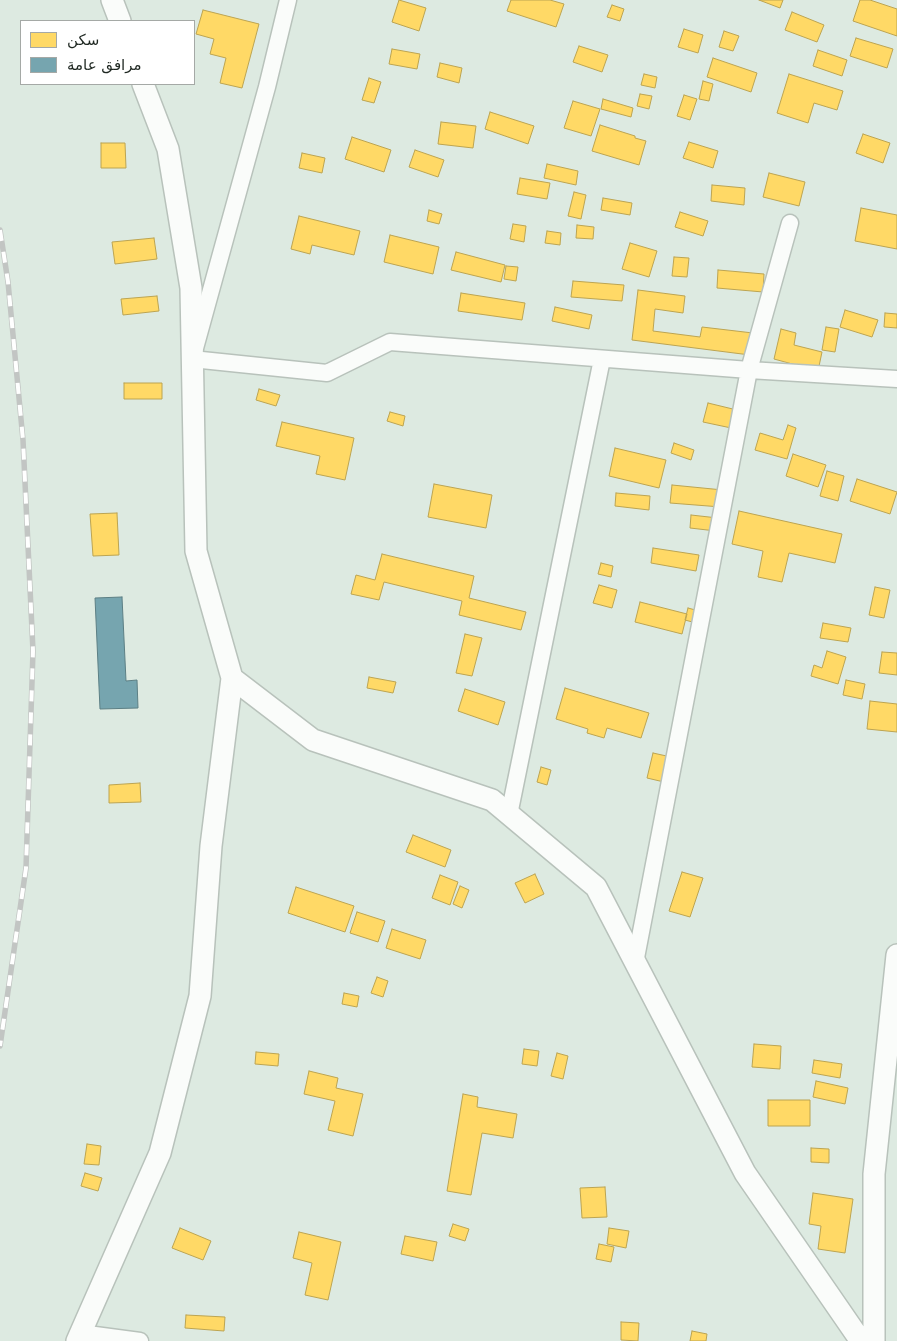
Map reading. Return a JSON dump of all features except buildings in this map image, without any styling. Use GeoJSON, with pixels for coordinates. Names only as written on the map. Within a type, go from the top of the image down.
{"type":"FeatureCollection","features":[{"type":"Feature","properties":{"kind":"street"},"geometry":{"type":"LineString","coordinates":[[112,0],[120,20]]}},
{"type":"Feature","properties":{"kind":"street"},"geometry":{"type":"LineString","coordinates":[[192,359],[267,87],[288,0]]}},
{"type":"Feature","properties":{"kind":"street"},"geometry":{"type":"LineString","coordinates":[[140,1341],[78,1337],[160,1154],[200,996],[211,846],[232,678],[196,550],[191,288],[168,149],[143,85]]}},
{"type":"Feature","properties":{"kind":"street"},"geometry":{"type":"LineString","coordinates":[[635,963],[749,370],[790,223]]}},
{"type":"Feature","properties":{"kind":"street"},"geometry":{"type":"LineString","coordinates":[[192,359],[327,373],[390,342],[749,370],[897,378]]}},
{"type":"Feature","properties":{"kind":"street"},"geometry":{"type":"LineString","coordinates":[[509,815],[602,359]]}},
{"type":"Feature","properties":{"kind":"street"},"geometry":{"type":"LineString","coordinates":[[232,678],[313,740],[492,800],[596,887],[745,1173],[862,1341]]}},
{"type":"Feature","properties":{"kind":"street"},"geometry":{"type":"LineString","coordinates":[[874,1341],[874,1174],[897,954]]}},
{"type":"Feature","properties":{"kind":"railway"},"geometry":{"type":"LineString","coordinates":[[0,230],[8,282],[23,440],[33,651],[26,868],[0,1046]]}}]}
